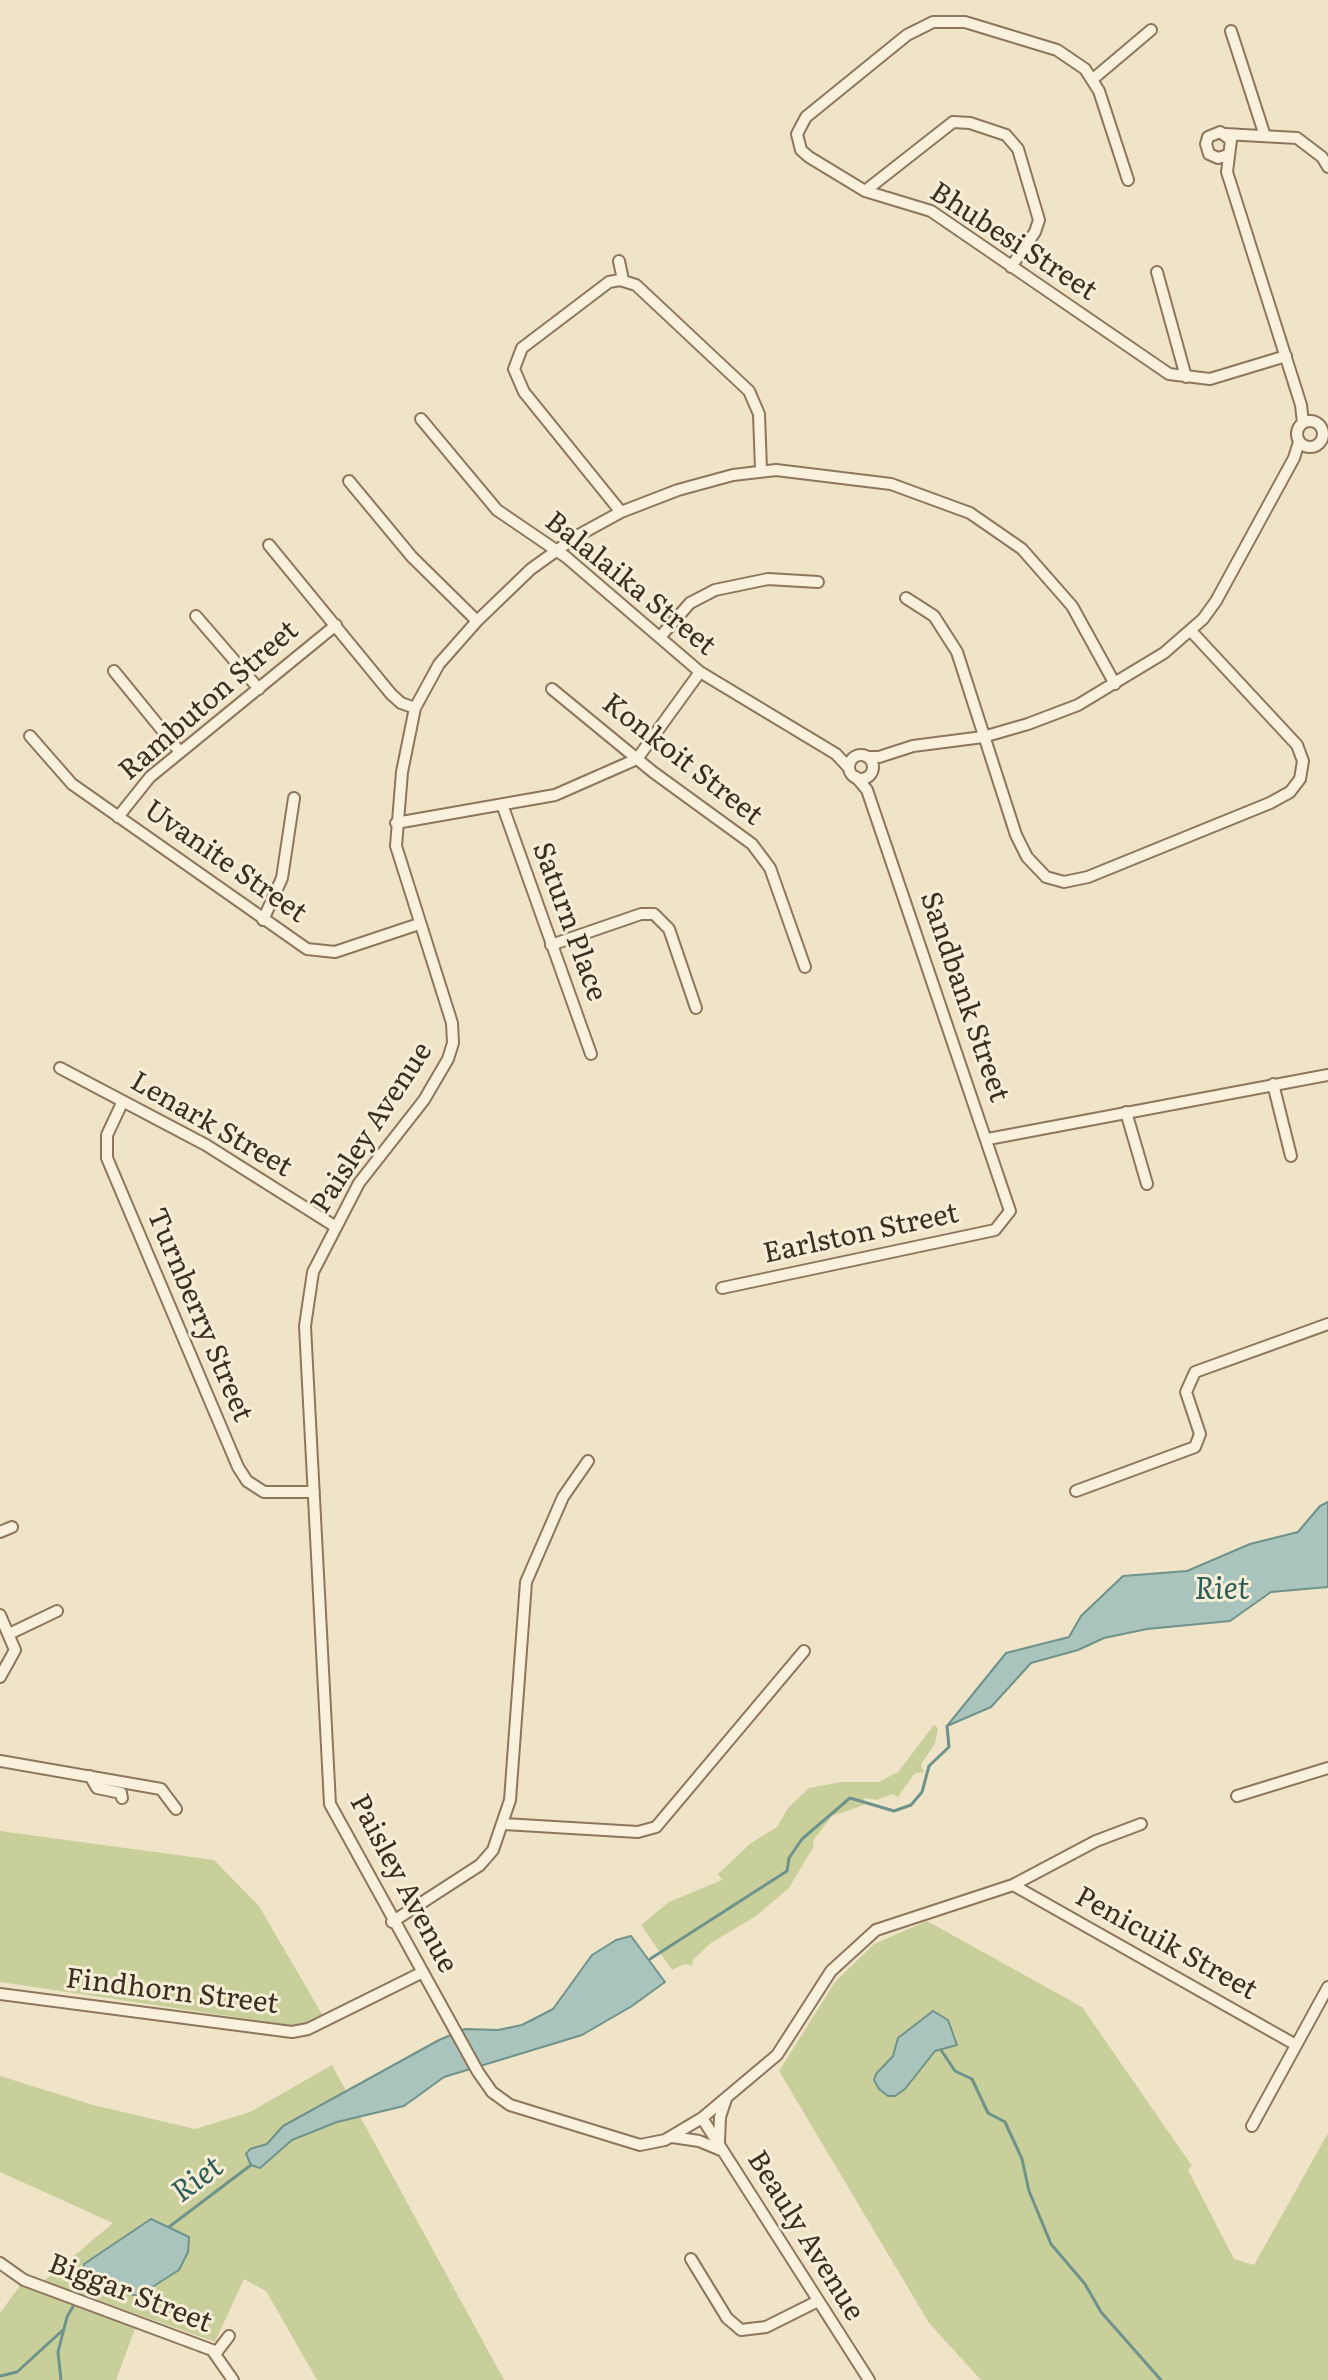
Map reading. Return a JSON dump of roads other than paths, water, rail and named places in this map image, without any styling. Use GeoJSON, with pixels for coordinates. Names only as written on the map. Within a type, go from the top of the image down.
{"type":"FeatureCollection","features":[{"type":"Feature","properties":{"kind":"street","name":"Bhubesi Street"},"geometry":{"type":"LineString","coordinates":[[1093,79],[1077,62],[1057,50],[975,25],[942,21],[916,29],[806,117],[799,127],[799,143],[806,155],[865,191],[926,208],[1161,369],[1186,377],[1210,379],[1286,356]]}},
{"type":"Feature","properties":{"kind":"street"},"geometry":{"type":"LineString","coordinates":[[1128,180],[1093,79],[1151,30]]}},
{"type":"Feature","properties":{"kind":"street"},"geometry":{"type":"LineString","coordinates":[[1231,31],[1265,136]]}},
{"type":"Feature","properties":{"kind":"street"},"geometry":{"type":"LineString","coordinates":[[865,191],[953,122],[970,123],[1006,135],[1018,149],[1039,220],[1035,232],[1011,267]]}},
{"type":"Feature","properties":{"kind":"street"},"geometry":{"type":"LineString","coordinates":[[1319,428],[1301,405],[1227,172],[1208,152],[1207,139],[1215,133],[1301,140],[1322,157],[1328,167]]}},
{"type":"Feature","properties":{"kind":"street"},"geometry":{"type":"LineString","coordinates":[[1225,134],[1232,144]]}},
{"type":"Feature","properties":{"kind":"street"},"geometry":{"type":"LineString","coordinates":[[1227,172],[1232,144],[1250,136]]}},
{"type":"Feature","properties":{"kind":"street"},"geometry":{"type":"LineString","coordinates":[[1216,158],[1228,155]]}},
{"type":"Feature","properties":{"kind":"street"},"geometry":{"type":"LineString","coordinates":[[619,261],[623,280]]}},
{"type":"Feature","properties":{"kind":"street"},"geometry":{"type":"LineString","coordinates":[[1157,272],[1186,377]]}},
{"type":"Feature","properties":{"kind":"street"},"geometry":{"type":"LineString","coordinates":[[621,512],[524,392],[514,369],[517,354],[531,340],[605,284],[623,280],[642,290],[749,391],[759,414],[761,470]]}},
{"type":"Feature","properties":{"kind":"street","name":"Balalaika Street"},"geometry":{"type":"LineString","coordinates":[[421,419],[497,510],[555,552],[700,672],[836,754],[869,762],[913,746],[983,737],[1063,711],[1115,684],[1191,631],[1216,601],[1294,458],[1299,442],[1296,431],[1319,428]]}},
{"type":"Feature","properties":{"kind":"street","name":"Balalaika Street"},"geometry":{"type":"LineString","coordinates":[[1294,458],[1311,447],[1319,428]]}},
{"type":"Feature","properties":{"kind":"street"},"geometry":{"type":"LineString","coordinates":[[1299,442],[1311,447]]}},
{"type":"Feature","properties":{"kind":"street","name":"Paisley Avenue"},"geometry":{"type":"LineString","coordinates":[[1115,684],[1080,618],[1022,549],[970,513],[891,484],[761,470],[697,484],[621,512],[555,552],[520,578],[439,664],[415,708],[406,744],[396,823],[400,870],[452,1023],[451,1052],[419,1107],[365,1174],[313,1272],[306,1302],[330,1804],[392,1922],[478,2072],[492,2092],[517,2108],[640,2145],[670,2137],[702,2118],[777,2055],[831,1971],[876,1930],[1013,1885],[1096,1841],[1141,1824]]}},
{"type":"Feature","properties":{"kind":"street"},"geometry":{"type":"LineString","coordinates":[[349,481],[412,557],[477,621]]}},
{"type":"Feature","properties":{"kind":"street"},"geometry":{"type":"LineString","coordinates":[[269,545],[397,700],[415,708]]}},
{"type":"Feature","properties":{"kind":"street"},"geometry":{"type":"LineString","coordinates":[[660,637],[690,603],[715,590],[768,579],[818,582]]}},
{"type":"Feature","properties":{"kind":"street"},"geometry":{"type":"LineString","coordinates":[[906,598],[934,616],[957,652],[1022,847],[1039,872],[1054,880],[1088,877],[1280,798],[1300,779],[1303,764],[1300,751],[1278,721],[1191,631]]}},
{"type":"Feature","properties":{"kind":"street"},"geometry":{"type":"LineString","coordinates":[[196,616],[259,689]]}},
{"type":"Feature","properties":{"kind":"street","name":"Rambuton Street"},"geometry":{"type":"LineString","coordinates":[[118,817],[143,783],[336,625]]}},
{"type":"Feature","properties":{"kind":"street"},"geometry":{"type":"LineString","coordinates":[[114,671],[180,752]]}},
{"type":"Feature","properties":{"kind":"street"},"geometry":{"type":"LineString","coordinates":[[396,823],[503,807],[555,795],[637,759],[700,672]]}},
{"type":"Feature","properties":{"kind":"street","name":"Konkoit Street"},"geometry":{"type":"LineString","coordinates":[[552,689],[637,759],[759,851],[773,877],[805,967]]}},
{"type":"Feature","properties":{"kind":"street","name":"Uvanite Street"},"geometry":{"type":"LineString","coordinates":[[30,736],[67,780],[307,949],[325,953],[419,924]]}},
{"type":"Feature","properties":{"kind":"street","name":"Balalaika Street"},"geometry":{"type":"LineString","coordinates":[[836,754],[852,773]]}},
{"type":"Feature","properties":{"kind":"street"},"geometry":{"type":"LineString","coordinates":[[852,773],[869,762]]}},
{"type":"Feature","properties":{"kind":"street"},"geometry":{"type":"LineString","coordinates":[[852,773],[869,762]]}},
{"type":"Feature","properties":{"kind":"street","name":"Sandbank Street"},"geometry":{"type":"LineString","coordinates":[[867,790],[869,762]]}},
{"type":"Feature","properties":{"kind":"street","name":"Sandbank Street"},"geometry":{"type":"LineString","coordinates":[[852,773],[867,790],[988,1139],[1010,1203],[1006,1221]]}},
{"type":"Feature","properties":{"kind":"street"},"geometry":{"type":"LineString","coordinates":[[263,920],[282,878],[294,798]]}},
{"type":"Feature","properties":{"kind":"street","name":"Saturn Place"},"geometry":{"type":"LineString","coordinates":[[503,807],[591,1054]]}},
{"type":"Feature","properties":{"kind":"street"},"geometry":{"type":"LineString","coordinates":[[551,945],[641,914],[654,914],[669,929],[696,1008]]}},
{"type":"Feature","properties":{"kind":"street","name":"Lenark Street"},"geometry":{"type":"LineString","coordinates":[[60,1068],[206,1145],[336,1227]]}},
{"type":"Feature","properties":{"kind":"street"},"geometry":{"type":"LineString","coordinates":[[988,1139],[1328,1075]]}},
{"type":"Feature","properties":{"kind":"street"},"geometry":{"type":"LineString","coordinates":[[1273,1084],[1291,1156]]}},
{"type":"Feature","properties":{"kind":"street","name":"Turnberry Street"},"geometry":{"type":"LineString","coordinates":[[123,1101],[107,1135],[107,1158],[238,1467],[247,1481],[264,1492],[314,1492]]}},
{"type":"Feature","properties":{"kind":"street"},"geometry":{"type":"LineString","coordinates":[[1126,1112],[1147,1184]]}},
{"type":"Feature","properties":{"kind":"street","name":"Earlston Street"},"geometry":{"type":"LineString","coordinates":[[722,1288],[995,1230],[1006,1221]]}},
{"type":"Feature","properties":{"kind":"street"},"geometry":{"type":"LineString","coordinates":[[1076,1491],[1195,1447],[1200,1434],[1186,1392],[1195,1372],[1328,1324]]}},
{"type":"Feature","properties":{"kind":"street"},"geometry":{"type":"LineString","coordinates":[[392,1922],[484,1861],[504,1824],[510,1800],[526,1582],[563,1497],[588,1461]]}},
{"type":"Feature","properties":{"kind":"street"},"geometry":{"type":"LineString","coordinates":[[0,1532],[12,1527]]}},
{"type":"Feature","properties":{"kind":"street"},"geometry":{"type":"LineString","coordinates":[[9,1634],[57,1611]]}},
{"type":"Feature","properties":{"kind":"street"},"geometry":{"type":"LineString","coordinates":[[0,1615],[14,1652],[0,1677]]}},
{"type":"Feature","properties":{"kind":"street"},"geometry":{"type":"LineString","coordinates":[[504,1824],[638,1832],[656,1827],[804,1651]]}},
{"type":"Feature","properties":{"kind":"street"},"geometry":{"type":"LineString","coordinates":[[0,1761],[161,1789],[176,1809]]}},
{"type":"Feature","properties":{"kind":"street"},"geometry":{"type":"LineString","coordinates":[[1237,1796],[1328,1768]]}},
{"type":"Feature","properties":{"kind":"street"},"geometry":{"type":"LineString","coordinates":[[88,1775],[97,1788],[121,1793],[122,1798]]}},
{"type":"Feature","properties":{"kind":"street","name":"Penicuik Street"},"geometry":{"type":"LineString","coordinates":[[1013,1885],[1296,2045]]}},
{"type":"Feature","properties":{"kind":"street","name":"Findhorn Street"},"geometry":{"type":"LineString","coordinates":[[0,1994],[292,2032],[308,2029],[421,1973]]}},
{"type":"Feature","properties":{"kind":"street"},"geometry":{"type":"LineString","coordinates":[[1252,2126],[1328,1987]]}},
{"type":"Feature","properties":{"kind":"street"},"geometry":{"type":"LineString","coordinates":[[670,2137],[721,2148],[720,2117],[726,2097]]}},
{"type":"Feature","properties":{"kind":"street","name":"Beauly Avenue"},"geometry":{"type":"LineString","coordinates":[[702,2118],[869,2380]]}},
{"type":"Feature","properties":{"kind":"street"},"geometry":{"type":"LineString","coordinates":[[691,2259],[727,2318],[741,2330],[766,2327],[818,2301]]}},
{"type":"Feature","properties":{"kind":"street","name":"Biggar Street"},"geometry":{"type":"LineString","coordinates":[[0,2263],[24,2280],[91,2302],[216,2353],[233,2380]]}},
{"type":"Feature","properties":{"kind":"street"},"geometry":{"type":"LineString","coordinates":[[216,2353],[229,2336]]}},
{"type":"Feature","properties":{"kind":"water","name":"Riet"},"geometry":{"type":"Polygon","coordinates":[[[1328,1502],[1328,1587],[1271,1592],[1230,1621],[1147,1629],[1104,1638],[1078,1650],[1031,1663],[991,1707],[947,1726],[1006,1653],[1069,1637],[1081,1616],[1123,1576],[1187,1571],[1250,1544],[1298,1532],[1320,1506],[1328,1502]]]}},
{"type":"Feature","properties":{"kind":"water","name":"Riet"},"geometry":{"type":"Polygon","coordinates":[[[631,1936],[665,1982],[632,2006],[582,2035],[444,2077],[404,2106],[337,2122],[292,2140],[260,2168],[251,2165],[246,2154],[250,2149],[267,2144],[283,2126],[439,2040],[465,2029],[498,2030],[522,2025],[553,2009],[592,1955],[616,1940],[631,1936]]]}},
{"type":"Feature","properties":{"kind":"water"},"geometry":{"type":"Polygon","coordinates":[[[933,2011],[948,2020],[957,2045],[935,2051],[905,2089],[895,2096],[888,2096],[874,2080],[876,2074],[893,2056],[898,2038],[933,2011]]]}},
{"type":"Feature","properties":{"kind":"water"},"geometry":{"type":"Polygon","coordinates":[[[151,2219],[189,2237],[188,2252],[179,2270],[138,2296],[93,2284],[82,2273],[84,2264],[151,2219]]]}},
{"type":"Feature","properties":{"kind":"waterway","name":"Riet"},"geometry":{"type":"LineString","coordinates":[[650,1959],[787,1871],[789,1858],[802,1839],[850,1798],[894,1811],[911,1805],[922,1792],[929,1766],[949,1747],[947,1726]]}},
{"type":"Feature","properties":{"kind":"waterway"},"geometry":{"type":"LineString","coordinates":[[941,2050],[955,2071],[972,2079],[988,2113],[1005,2122],[1022,2159],[1029,2191],[1051,2244],[1085,2284],[1101,2312],[1161,2380]]}},
{"type":"Feature","properties":{"kind":"waterway","name":"Riet"},"geometry":{"type":"LineString","coordinates":[[169,2227],[251,2165]]}},
{"type":"Feature","properties":{"kind":"waterway","name":"Riet"},"geometry":{"type":"LineString","coordinates":[[78,2296],[88,2279]]}},
{"type":"Feature","properties":{"kind":"waterway","name":"Riet"},"geometry":{"type":"LineString","coordinates":[[61,2380],[58,2352],[67,2317],[75,2303]]}},
{"type":"Feature","properties":{"kind":"waterway"},"geometry":{"type":"LineString","coordinates":[[0,2376],[17,2372],[63,2330]]}}]}
